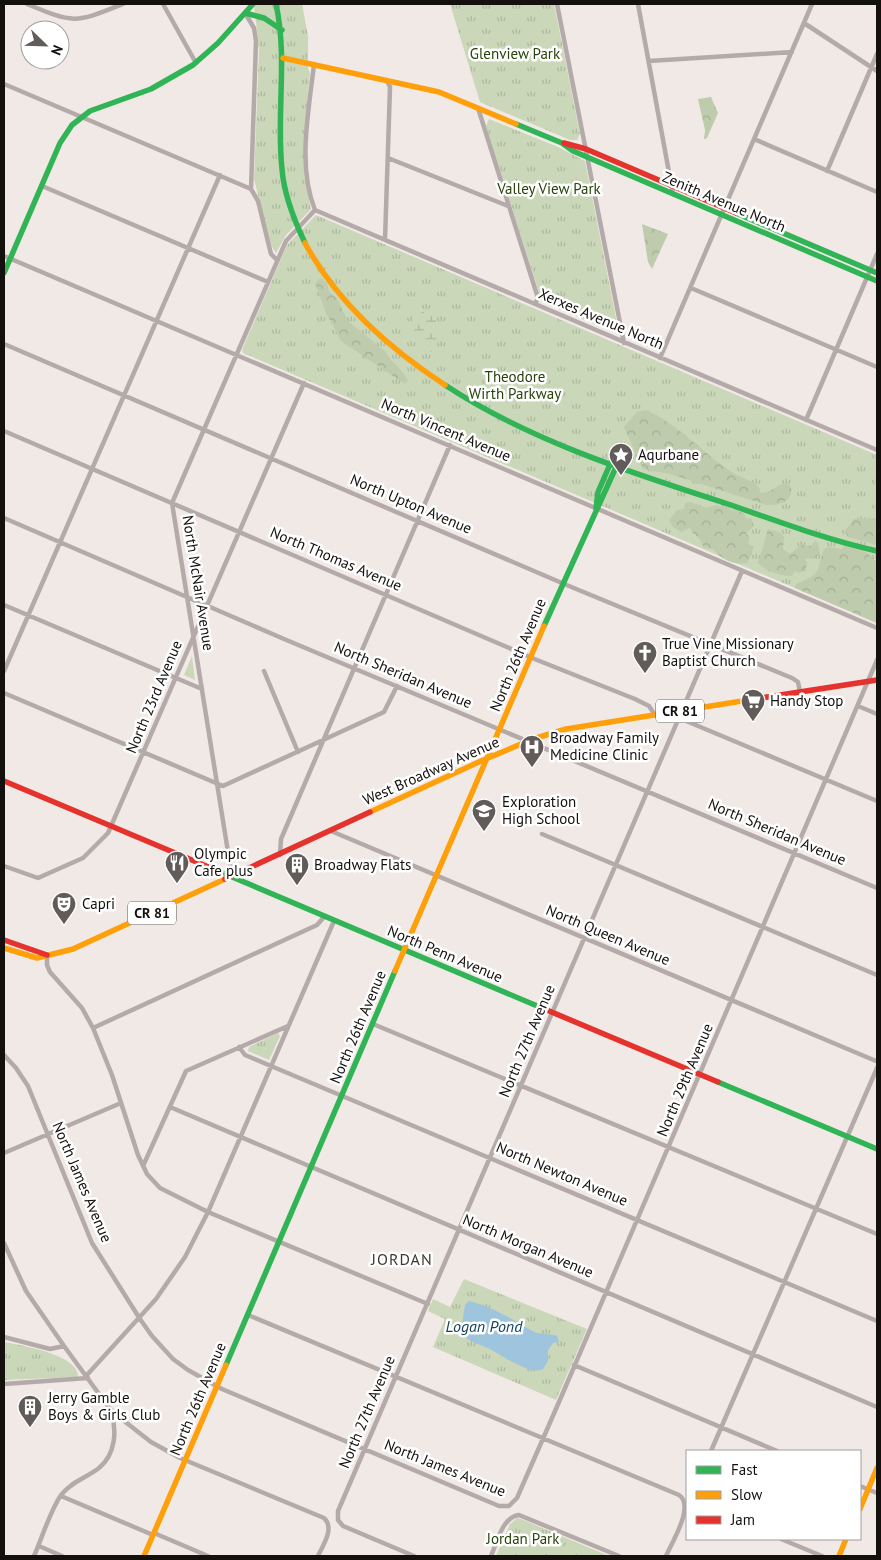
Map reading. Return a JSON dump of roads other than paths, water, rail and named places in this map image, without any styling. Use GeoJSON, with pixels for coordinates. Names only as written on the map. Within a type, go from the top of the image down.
{"type":"FeatureCollection","features":[{"type":"Feature","properties":{"kind":"street"},"geometry":{"type":"LineString","coordinates":[[28,4],[72,20],[88,18],[123,4]]}},
{"type":"Feature","properties":{"kind":"street"},"geometry":{"type":"LineString","coordinates":[[163,4],[196,63]]}},
{"type":"Feature","properties":{"kind":"street"},"geometry":{"type":"LineString","coordinates":[[247,4],[245,12],[254,28],[256,41],[251,189],[258,201],[271,254],[277,260]]}},
{"type":"Feature","properties":{"kind":"street"},"geometry":{"type":"LineString","coordinates":[[4,273],[65,134],[80,116],[154,89],[196,63],[253,4]]}},
{"type":"Feature","properties":{"kind":"street"},"geometry":{"type":"LineString","coordinates":[[276,4],[282,30],[283,58],[281,166],[288,201],[298,229],[318,263],[360,317],[378,336],[415,366],[492,414],[617,465],[731,506],[877,551]]}},
{"type":"Feature","properties":{"kind":"street"},"geometry":{"type":"LineString","coordinates":[[280,15],[283,4]]}},
{"type":"Feature","properties":{"kind":"street"},"geometry":{"type":"LineString","coordinates":[[557,4],[624,343]]}},
{"type":"Feature","properties":{"kind":"street"},"geometry":{"type":"LineString","coordinates":[[638,4],[673,194]]}},
{"type":"Feature","properties":{"kind":"street"},"geometry":{"type":"LineString","coordinates":[[660,358],[812,4]]}},
{"type":"Feature","properties":{"kind":"street"},"geometry":{"type":"LineString","coordinates":[[245,12],[264,18],[282,30]]}},
{"type":"Feature","properties":{"kind":"street"},"geometry":{"type":"LineString","coordinates":[[804,23],[877,71]]}},
{"type":"Feature","properties":{"kind":"street"},"geometry":{"type":"LineString","coordinates":[[649,61],[792,52]]}},
{"type":"Feature","properties":{"kind":"street"},"geometry":{"type":"LineString","coordinates":[[827,171],[877,54]]}},
{"type":"Feature","properties":{"kind":"street","name":"Zenith Avenue North"},"geometry":{"type":"LineString","coordinates":[[283,58],[439,92],[562,143],[586,149],[877,273]]}},
{"type":"Feature","properties":{"kind":"street"},"geometry":{"type":"LineString","coordinates":[[314,64],[307,157],[310,194],[315,210]]}},
{"type":"Feature","properties":{"kind":"street"},"geometry":{"type":"LineString","coordinates":[[385,240],[390,87],[388,80]]}},
{"type":"Feature","properties":{"kind":"street"},"geometry":{"type":"LineString","coordinates":[[4,84],[251,189]]}},
{"type":"Feature","properties":{"kind":"street"},"geometry":{"type":"LineString","coordinates":[[478,107],[538,298],[535,304]]}},
{"type":"Feature","properties":{"kind":"street"},"geometry":{"type":"LineString","coordinates":[[754,139],[877,192]]}},
{"type":"Feature","properties":{"kind":"street","name":"Zenith Avenue North"},"geometry":{"type":"LineString","coordinates":[[562,143],[573,151],[877,281]]}},
{"type":"Feature","properties":{"kind":"street"},"geometry":{"type":"LineString","coordinates":[[388,158],[508,206]]}},
{"type":"Feature","properties":{"kind":"street"},"geometry":{"type":"LineString","coordinates":[[4,671],[220,175]]}},
{"type":"Feature","properties":{"kind":"street"},"geometry":{"type":"LineString","coordinates":[[42,186],[268,282]]}},
{"type":"Feature","properties":{"kind":"street","name":"North McNair Avenue"},"geometry":{"type":"LineString","coordinates":[[232,877],[172,502],[286,241],[315,210]]}},
{"type":"Feature","properties":{"kind":"street","name":"Xerxes Avenue North"},"geometry":{"type":"LineString","coordinates":[[315,210],[877,450]]}},
{"type":"Feature","properties":{"kind":"street"},"geometry":{"type":"LineString","coordinates":[[796,247],[799,239]]}},
{"type":"Feature","properties":{"kind":"street"},"geometry":{"type":"LineString","coordinates":[[806,420],[877,254]]}},
{"type":"Feature","properties":{"kind":"street","name":"North Vincent Avenue"},"geometry":{"type":"LineString","coordinates":[[4,256],[877,628]]}},
{"type":"Feature","properties":{"kind":"street"},"geometry":{"type":"LineString","coordinates":[[691,288],[877,367]]}},
{"type":"Feature","properties":{"kind":"street","name":"North Upton Avenue"},"geometry":{"type":"LineString","coordinates":[[4,344],[562,583],[792,678],[798,682],[800,692]]}},
{"type":"Feature","properties":{"kind":"street","name":"North 23rd Avenue"},"geometry":{"type":"LineString","coordinates":[[4,866],[38,878],[75,862],[88,854],[104,838],[111,827],[304,383]]}},
{"type":"Feature","properties":{"kind":"street","name":"North Thomas Avenue"},"geometry":{"type":"LineString","coordinates":[[4,431],[644,704],[655,715]]}},
{"type":"Feature","properties":{"kind":"street"},"geometry":{"type":"LineString","coordinates":[[280,855],[281,839],[450,445]]}},
{"type":"Feature","properties":{"kind":"street","name":"North 26th Avenue"},"geometry":{"type":"LineString","coordinates":[[596,508],[598,492],[611,462]]}},
{"type":"Feature","properties":{"kind":"street","name":"North 26th Avenue"},"geometry":{"type":"LineString","coordinates":[[144,1556],[501,729],[562,583],[617,465]]}},
{"type":"Feature","properties":{"kind":"street","name":"North Sheridan Avenue"},"geometry":{"type":"LineString","coordinates":[[4,518],[354,668],[877,888]]}},
{"type":"Feature","properties":{"kind":"street","name":"North 27th Avenue"},"geometry":{"type":"LineString","coordinates":[[414,1556],[346,1528],[338,1520],[340,1506],[554,1013],[742,571]]}},
{"type":"Feature","properties":{"kind":"street"},"geometry":{"type":"LineString","coordinates":[[4,605],[202,689]]}},
{"type":"Feature","properties":{"kind":"street","name":"North 29th Avenue"},"geometry":{"type":"LineString","coordinates":[[509,1506],[517,1498],[638,1220],[877,660]]}},
{"type":"Feature","properties":{"kind":"street"},"geometry":{"type":"LineString","coordinates":[[264,671],[298,752]]}},
{"type":"Feature","properties":{"kind":"street","name":"West Broadway Avenue"},"geometry":{"type":"LineString","coordinates":[[4,948],[37,958],[73,949],[488,759],[530,741],[566,729],[877,680]]}},
{"type":"Feature","properties":{"kind":"street"},"geometry":{"type":"LineString","coordinates":[[4,693],[218,784],[226,785],[384,712],[397,686]]}},
{"type":"Feature","properties":{"kind":"street"},"geometry":{"type":"LineString","coordinates":[[858,706],[877,714]]}},
{"type":"Feature","properties":{"kind":"street"},"geometry":{"type":"LineString","coordinates":[[679,718],[877,801]]}},
{"type":"Feature","properties":{"kind":"street","name":"North Penn Avenue"},"geometry":{"type":"LineString","coordinates":[[4,781],[877,1149]]}},
{"type":"Feature","properties":{"kind":"street","name":"North Queen Avenue"},"geometry":{"type":"LineString","coordinates":[[331,831],[877,1064]]}},
{"type":"Feature","properties":{"kind":"street"},"geometry":{"type":"LineString","coordinates":[[542,834],[877,975]]}},
{"type":"Feature","properties":{"kind":"street"},"geometry":{"type":"LineString","coordinates":[[93,1028],[316,925],[324,917]]}},
{"type":"Feature","properties":{"kind":"street"},"geometry":{"type":"LineString","coordinates":[[4,1384],[58,1382],[87,1377],[140,1319],[171,1279],[208,1212],[334,921]]}},
{"type":"Feature","properties":{"kind":"street"},"geometry":{"type":"LineString","coordinates":[[4,940],[47,955],[47,966],[50,972],[82,1008],[93,1028],[143,1167],[152,1180],[166,1192],[208,1212],[428,1304]]}},
{"type":"Feature","properties":{"kind":"street"},"geometry":{"type":"LineString","coordinates":[[373,1024],[877,1234]]}},
{"type":"Feature","properties":{"kind":"street"},"geometry":{"type":"LineString","coordinates":[[143,1167],[186,1071],[288,1026]]}},
{"type":"Feature","properties":{"kind":"street","name":"North Newton Avenue"},"geometry":{"type":"LineString","coordinates":[[239,1047],[245,1055],[877,1321]]}},
{"type":"Feature","properties":{"kind":"street","name":"North James Avenue"},"geometry":{"type":"LineString","coordinates":[[4,1055],[23,1078],[92,1243],[140,1319],[157,1342],[173,1359],[188,1370],[217,1386],[499,1506],[509,1506]]}},
{"type":"Feature","properties":{"kind":"street"},"geometry":{"type":"LineString","coordinates":[[711,1450],[848,1136],[877,1064]]}},
{"type":"Feature","properties":{"kind":"street"},"geometry":{"type":"LineString","coordinates":[[4,1153],[121,1102]]}},
{"type":"Feature","properties":{"kind":"street","name":"North Morgan Avenue"},"geometry":{"type":"LineString","coordinates":[[170,1107],[877,1407]]}},
{"type":"Feature","properties":{"kind":"street"},"geometry":{"type":"LineString","coordinates":[[4,1244],[26,1291],[110,1409],[151,1442],[185,1460],[324,1518],[328,1524],[327,1535],[318,1556]]}},
{"type":"Feature","properties":{"kind":"street"},"geometry":{"type":"LineString","coordinates":[[248,1315],[679,1495],[685,1502],[685,1511],[666,1556]]}},
{"type":"Feature","properties":{"kind":"street"},"geometry":{"type":"LineString","coordinates":[[4,1337],[50,1349],[64,1346]]}},
{"type":"Feature","properties":{"kind":"street"},"geometry":{"type":"LineString","coordinates":[[574,1366],[775,1450]]}},
{"type":"Feature","properties":{"kind":"street"},"geometry":{"type":"LineString","coordinates":[[34,1556],[60,1496],[73,1484],[98,1469],[110,1454],[115,1436],[110,1409]]}},
{"type":"Feature","properties":{"kind":"street"},"geometry":{"type":"LineString","coordinates":[[861,1506],[877,1468]]}},
{"type":"Feature","properties":{"kind":"street"},"geometry":{"type":"LineString","coordinates":[[861,1486],[877,1493]]}},
{"type":"Feature","properties":{"kind":"street"},"geometry":{"type":"LineString","coordinates":[[60,1496],[208,1556]]}},
{"type":"Feature","properties":{"kind":"street","name":"North James Avenue"},"geometry":{"type":"LineString","coordinates":[[491,1556],[506,1523],[513,1516],[526,1517],[619,1556]]}},
{"type":"Feature","properties":{"kind":"street"},"geometry":{"type":"LineString","coordinates":[[783,1540],[822,1556]]}},
{"type":"Feature","properties":{"kind":"street"},"geometry":{"type":"LineString","coordinates":[[839,1556],[846,1540]]}},
{"type":"Feature","properties":{"kind":"street"},"geometry":{"type":"LineString","coordinates":[[38,1546],[62,1556]]}},
{"type":"Feature","properties":{"kind":"water","name":"Logan Pond"},"geometry":{"type":"Polygon","coordinates":[[[469,1301],[495,1310],[534,1332],[557,1336],[559,1342],[553,1343],[548,1350],[548,1361],[543,1369],[531,1370],[465,1337],[461,1331],[465,1305],[469,1301]]]}},
{"type":"Feature","properties":{"kind":"place","name":"Aqurbane"},"geometry":{"type":"Point","coordinates":[621,476]}},
{"type":"Feature","properties":{"kind":"place","name":"True Vine Missionary Baptist Church"},"geometry":{"type":"Point","coordinates":[645,674]}},
{"type":"Feature","properties":{"kind":"place","name":"Handy Stop"},"geometry":{"type":"Point","coordinates":[753,722]}},
{"type":"Feature","properties":{"kind":"place","name":"Broadway Family Medicine Clinic"},"geometry":{"type":"Point","coordinates":[532,768]}},
{"type":"Feature","properties":{"kind":"place","name":"Exploration High School"},"geometry":{"type":"Point","coordinates":[484,832]}},
{"type":"Feature","properties":{"kind":"place","name":"Olympic Cafe plus"},"geometry":{"type":"Point","coordinates":[177,884]}},
{"type":"Feature","properties":{"kind":"place","name":"Broadway Flats"},"geometry":{"type":"Point","coordinates":[297,886]}},
{"type":"Feature","properties":{"kind":"place","name":"Capri"},"geometry":{"type":"Point","coordinates":[64,925]}},
{"type":"Feature","properties":{"kind":"place","name":"Jerry Gamble Boys & Girls Club"},"geometry":{"type":"Point","coordinates":[30,1428]}},
{"type":"Feature","properties":{"kind":"district","name":"JORDAN"},"geometry":{"type":"Point","coordinates":[402,1259]}},
{"type":"Feature","properties":{"kind":"park label","name":"Glenview Park"},"geometry":{"type":"Point","coordinates":[515,54]}},
{"type":"Feature","properties":{"kind":"park label","name":"Valley View Park"},"geometry":{"type":"Point","coordinates":[549,189]}},
{"type":"Feature","properties":{"kind":"park label","name":"Theodore Wirth Parkway"},"geometry":{"type":"Point","coordinates":[515,386]}},
{"type":"Feature","properties":{"kind":"park label","name":"Jordan Park"},"geometry":{"type":"Point","coordinates":[523,1539]}}]}
